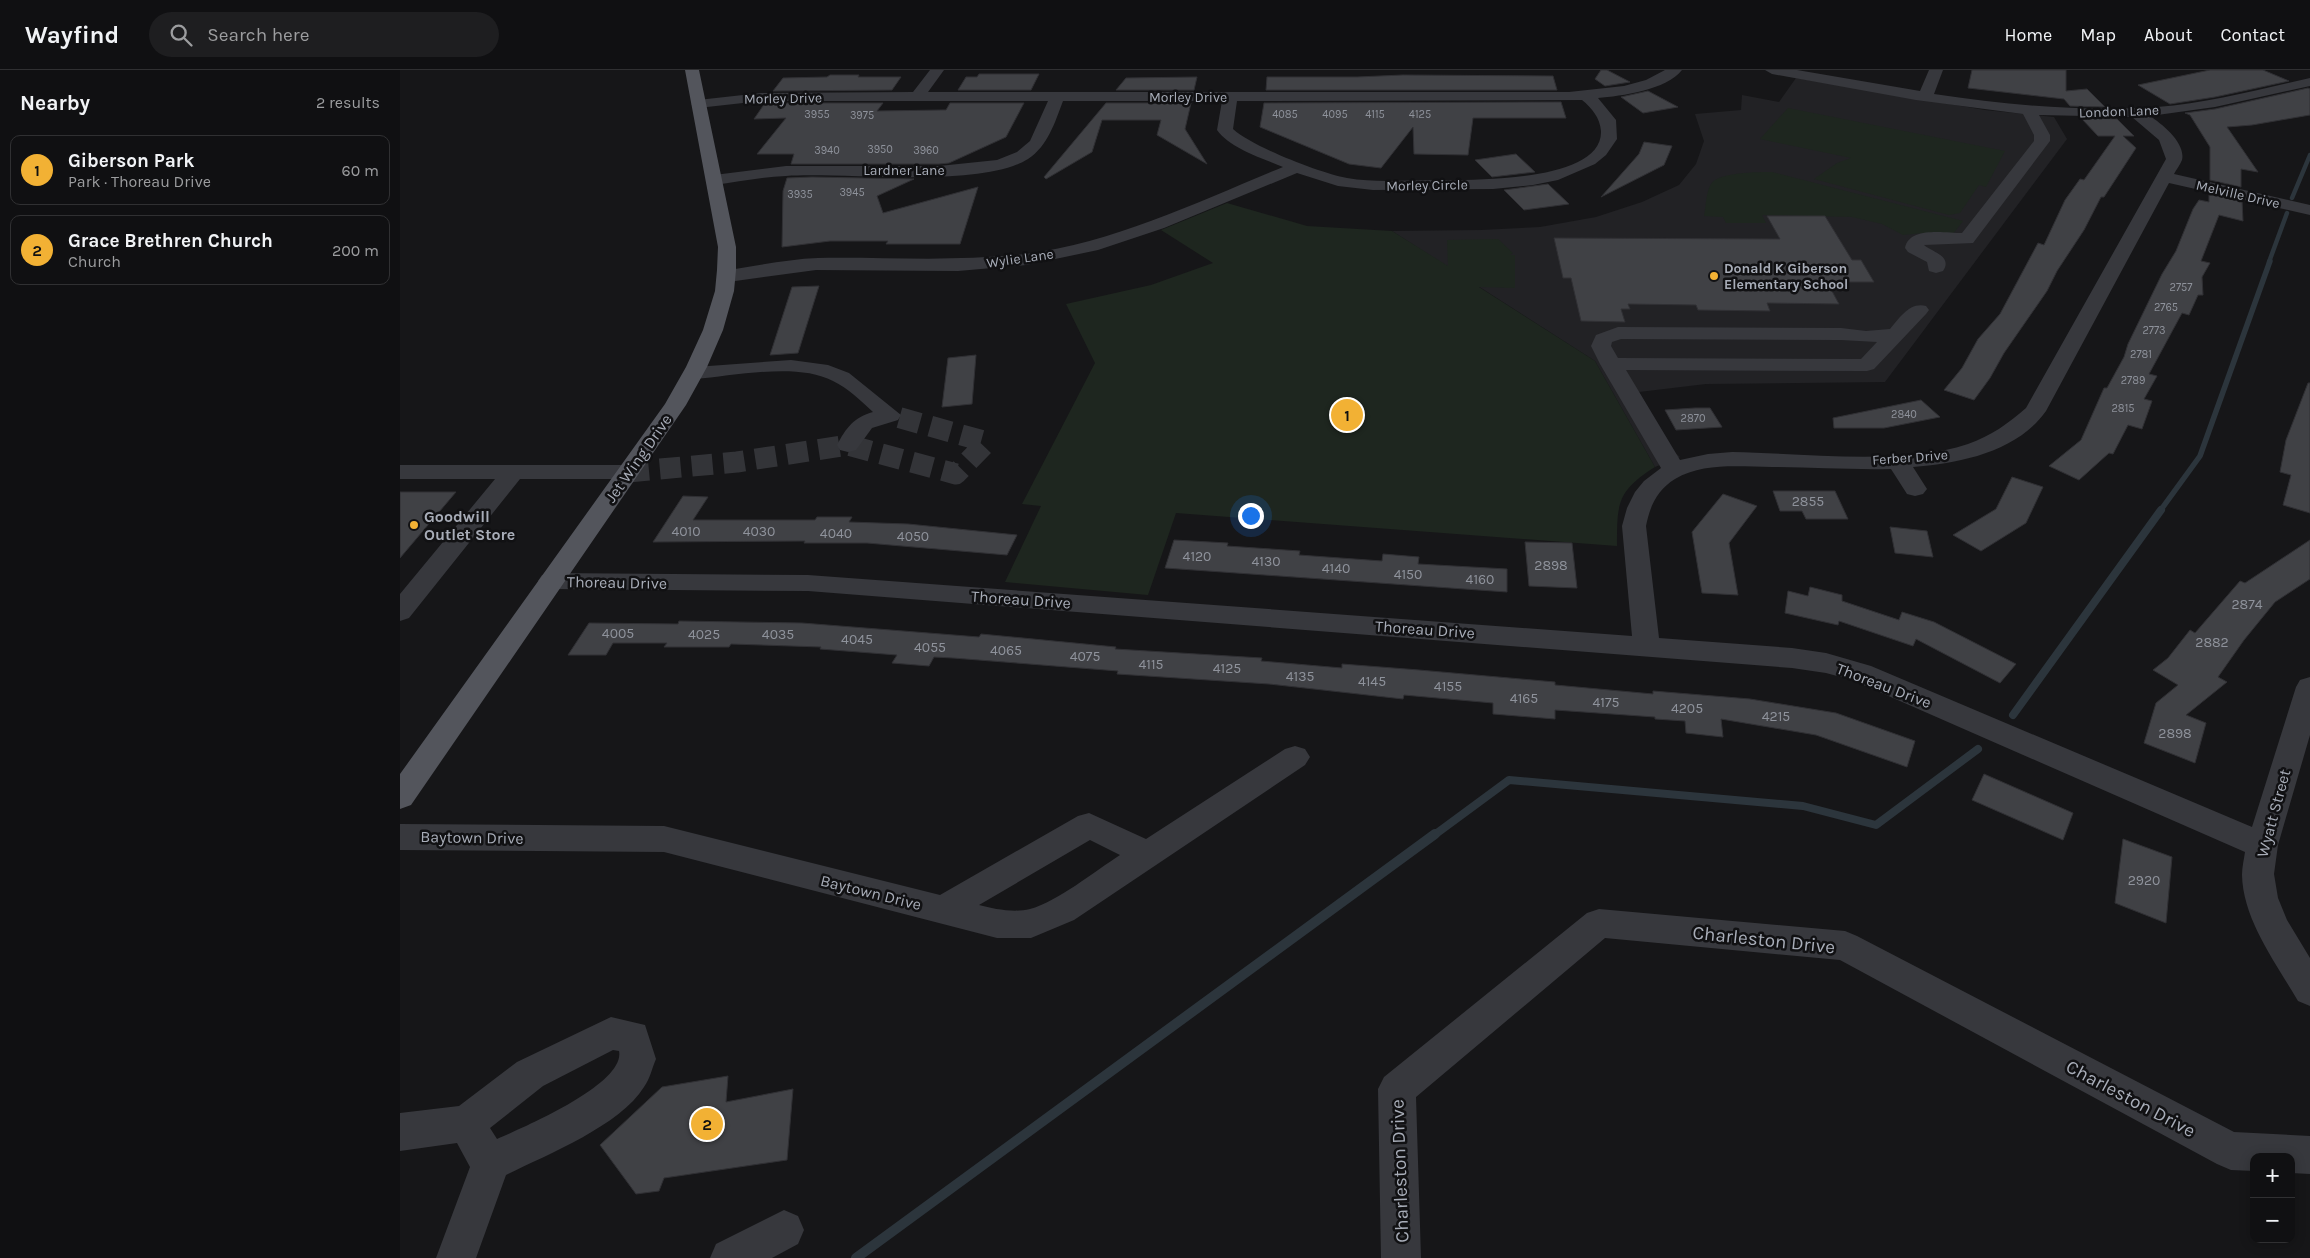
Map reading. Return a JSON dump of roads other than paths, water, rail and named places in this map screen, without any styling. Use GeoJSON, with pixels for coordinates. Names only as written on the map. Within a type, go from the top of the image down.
{"type":"FeatureCollection","features":[{"type":"Feature","properties":{"kind":"main road","name":"Jet Wing Drive"},"geometry":{"type":"LineString","coordinates":[[400,797],[675,405],[695,372],[713,333],[723,302],[728,276],[727,248],[692,70]]}},
{"type":"Feature","properties":{"kind":"street"},"geometry":{"type":"LineString","coordinates":[[917,97],[937,70]]}},
{"type":"Feature","properties":{"kind":"street","name":"Morley Drive"},"geometry":{"type":"LineString","coordinates":[[698,104],[761,97],[1587,95],[1610,93],[1639,86],[1660,79],[1675,70]]}},
{"type":"Feature","properties":{"kind":"street","name":"London Lane"},"geometry":{"type":"LineString","coordinates":[[1772,70],[1926,96],[2029,110],[2087,113],[2135,112],[2201,105],[2310,82]]}},
{"type":"Feature","properties":{"kind":"street"},"geometry":{"type":"LineString","coordinates":[[1926,96],[1936,70]]}},
{"type":"Feature","properties":{"kind":"street"},"geometry":{"type":"LineString","coordinates":[[2298,70],[2310,74]]}},
{"type":"Feature","properties":{"kind":"street","name":"Morley Circle"},"geometry":{"type":"LineString","coordinates":[[1230,97],[1224,124],[1225,130],[1229,135],[1323,177],[1358,184],[1434,180],[1523,182],[1572,169],[1590,160],[1609,139],[1608,120],[1587,95]]}},
{"type":"Feature","properties":{"kind":"street","name":"Lardner Lane"},"geometry":{"type":"LineString","coordinates":[[714,180],[786,171],[939,171],[983,168],[1001,164],[1031,149],[1037,141],[1057,97]]}},
{"type":"Feature","properties":{"kind":"street"},"geometry":{"type":"LineString","coordinates":[[1936,267],[1936,260],[1914,248],[1914,242],[1925,238],[1967,239],[2042,141],[2042,135],[2029,110]]}},
{"type":"Feature","properties":{"kind":"street","name":"Ferber Drive"},"geometry":{"type":"LineString","coordinates":[[1646,646],[1634,526],[1636,508],[1644,493],[1658,480],[1674,470],[1723,459],[1898,461],[1934,458],[1986,446],[2008,436],[2036,411],[2174,159],[2174,151],[2158,129],[2135,112]]}},
{"type":"Feature","properties":{"kind":"street","name":"Wylie Lane"},"geometry":{"type":"LineString","coordinates":[[728,276],[816,264],[958,265],[1026,259],[1060,253],[1092,246],[1158,224],[1298,167]]}},
{"type":"Feature","properties":{"kind":"street","name":"Melville Drive"},"geometry":{"type":"LineString","coordinates":[[2165,178],[2310,210]]}},
{"type":"Feature","properties":{"kind":"street"},"geometry":{"type":"LineString","coordinates":[[1610,364],[1867,365],[1919,310]]}},
{"type":"Feature","properties":{"kind":"street"},"geometry":{"type":"LineString","coordinates":[[1674,470],[1610,364],[1601,346],[1603,340],[1618,333],[1896,335]]}},
{"type":"Feature","properties":{"kind":"street"},"geometry":{"type":"LineString","coordinates":[[695,372],[772,367],[821,369],[841,376],[890,416],[872,418],[858,426],[848,445]]}},
{"type":"Feature","properties":{"kind":"street"},"geometry":{"type":"LineString","coordinates":[[1898,461],[1915,489]]}},
{"type":"Feature","properties":{"kind":"street"},"geometry":{"type":"LineString","coordinates":[[400,472],[628,472]]}},
{"type":"Feature","properties":{"kind":"street"},"geometry":{"type":"LineString","coordinates":[[400,612],[513,472]]}},
{"type":"Feature","properties":{"kind":"street","name":"Thoreau Drive"},"geometry":{"type":"LineString","coordinates":[[551,581],[808,583],[1792,658],[1861,673],[2262,844]]}},
{"type":"Feature","properties":{"kind":"street","name":"Wyatt Street"},"geometry":{"type":"LineString","coordinates":[[2310,687],[2262,844],[2258,874],[2262,898],[2273,926],[2310,990]]}},
{"type":"Feature","properties":{"kind":"street","name":"Baytown Drive"},"geometry":{"type":"LineString","coordinates":[[400,837],[664,839],[997,924],[1031,924],[1062,910],[1295,757]]}},
{"type":"Feature","properties":{"kind":"street"},"geometry":{"type":"LineString","coordinates":[[942,910],[1089,825],[1147,854]]}},
{"type":"Feature","properties":{"kind":"street","name":"Charleston Drive"},"geometry":{"type":"LineString","coordinates":[[1402,1258],[1397,1089],[1599,923],[1845,946],[2230,1151],[2310,1155]]}},
{"type":"Feature","properties":{"kind":"street"},"geometry":{"type":"LineString","coordinates":[[400,1132],[466,1123],[530,1074],[611,1034],[632,1037],[638,1058],[628,1082],[593,1111],[491,1162],[456,1258]]}},
{"type":"Feature","properties":{"kind":"street"},"geometry":{"type":"LineString","coordinates":[[466,1123],[480,1149],[491,1162]]}},
{"type":"Feature","properties":{"kind":"street"},"geometry":{"type":"LineString","coordinates":[[730,1258],[784,1230]]}},
{"type":"Feature","properties":{"kind":"waterway"},"geometry":{"type":"LineString","coordinates":[[2292,198],[2310,155]]}},
{"type":"Feature","properties":{"kind":"waterway"},"geometry":{"type":"LineString","coordinates":[[2269,262],[2287,213]]}},
{"type":"Feature","properties":{"kind":"waterway"},"geometry":{"type":"LineString","coordinates":[[2160,511],[2200,456],[2270,261]]}},
{"type":"Feature","properties":{"kind":"waterway"},"geometry":{"type":"LineString","coordinates":[[2013,715],[2161,510]]}},
{"type":"Feature","properties":{"kind":"waterway"},"geometry":{"type":"LineString","coordinates":[[1433,836],[1509,780],[1803,806],[1876,825],[1978,749]]}},
{"type":"Feature","properties":{"kind":"waterway"},"geometry":{"type":"LineString","coordinates":[[856,1258],[1435,834]]}},
{"type":"Feature","properties":{"kind":"tunnel"},"geometry":{"type":"LineString","coordinates":[[628,472],[737,462],[848,445],[956,474],[987,442],[890,415]]}},
{"type":"Feature","properties":{"kind":"place","name":"Donald K Giberson Elementary School"},"geometry":{"type":"Point","coordinates":[1714,276]}},
{"type":"Feature","properties":{"kind":"place","name":"Giberson Park"},"geometry":{"type":"Point","coordinates":[1347,415]}},
{"type":"Feature","properties":{"kind":"place","name":"Goodwill Outlet Store"},"geometry":{"type":"Point","coordinates":[414,525]}},
{"type":"Feature","properties":{"kind":"place","name":"Grace Brethren Church"},"geometry":{"type":"Point","coordinates":[707,1124]}}]}
